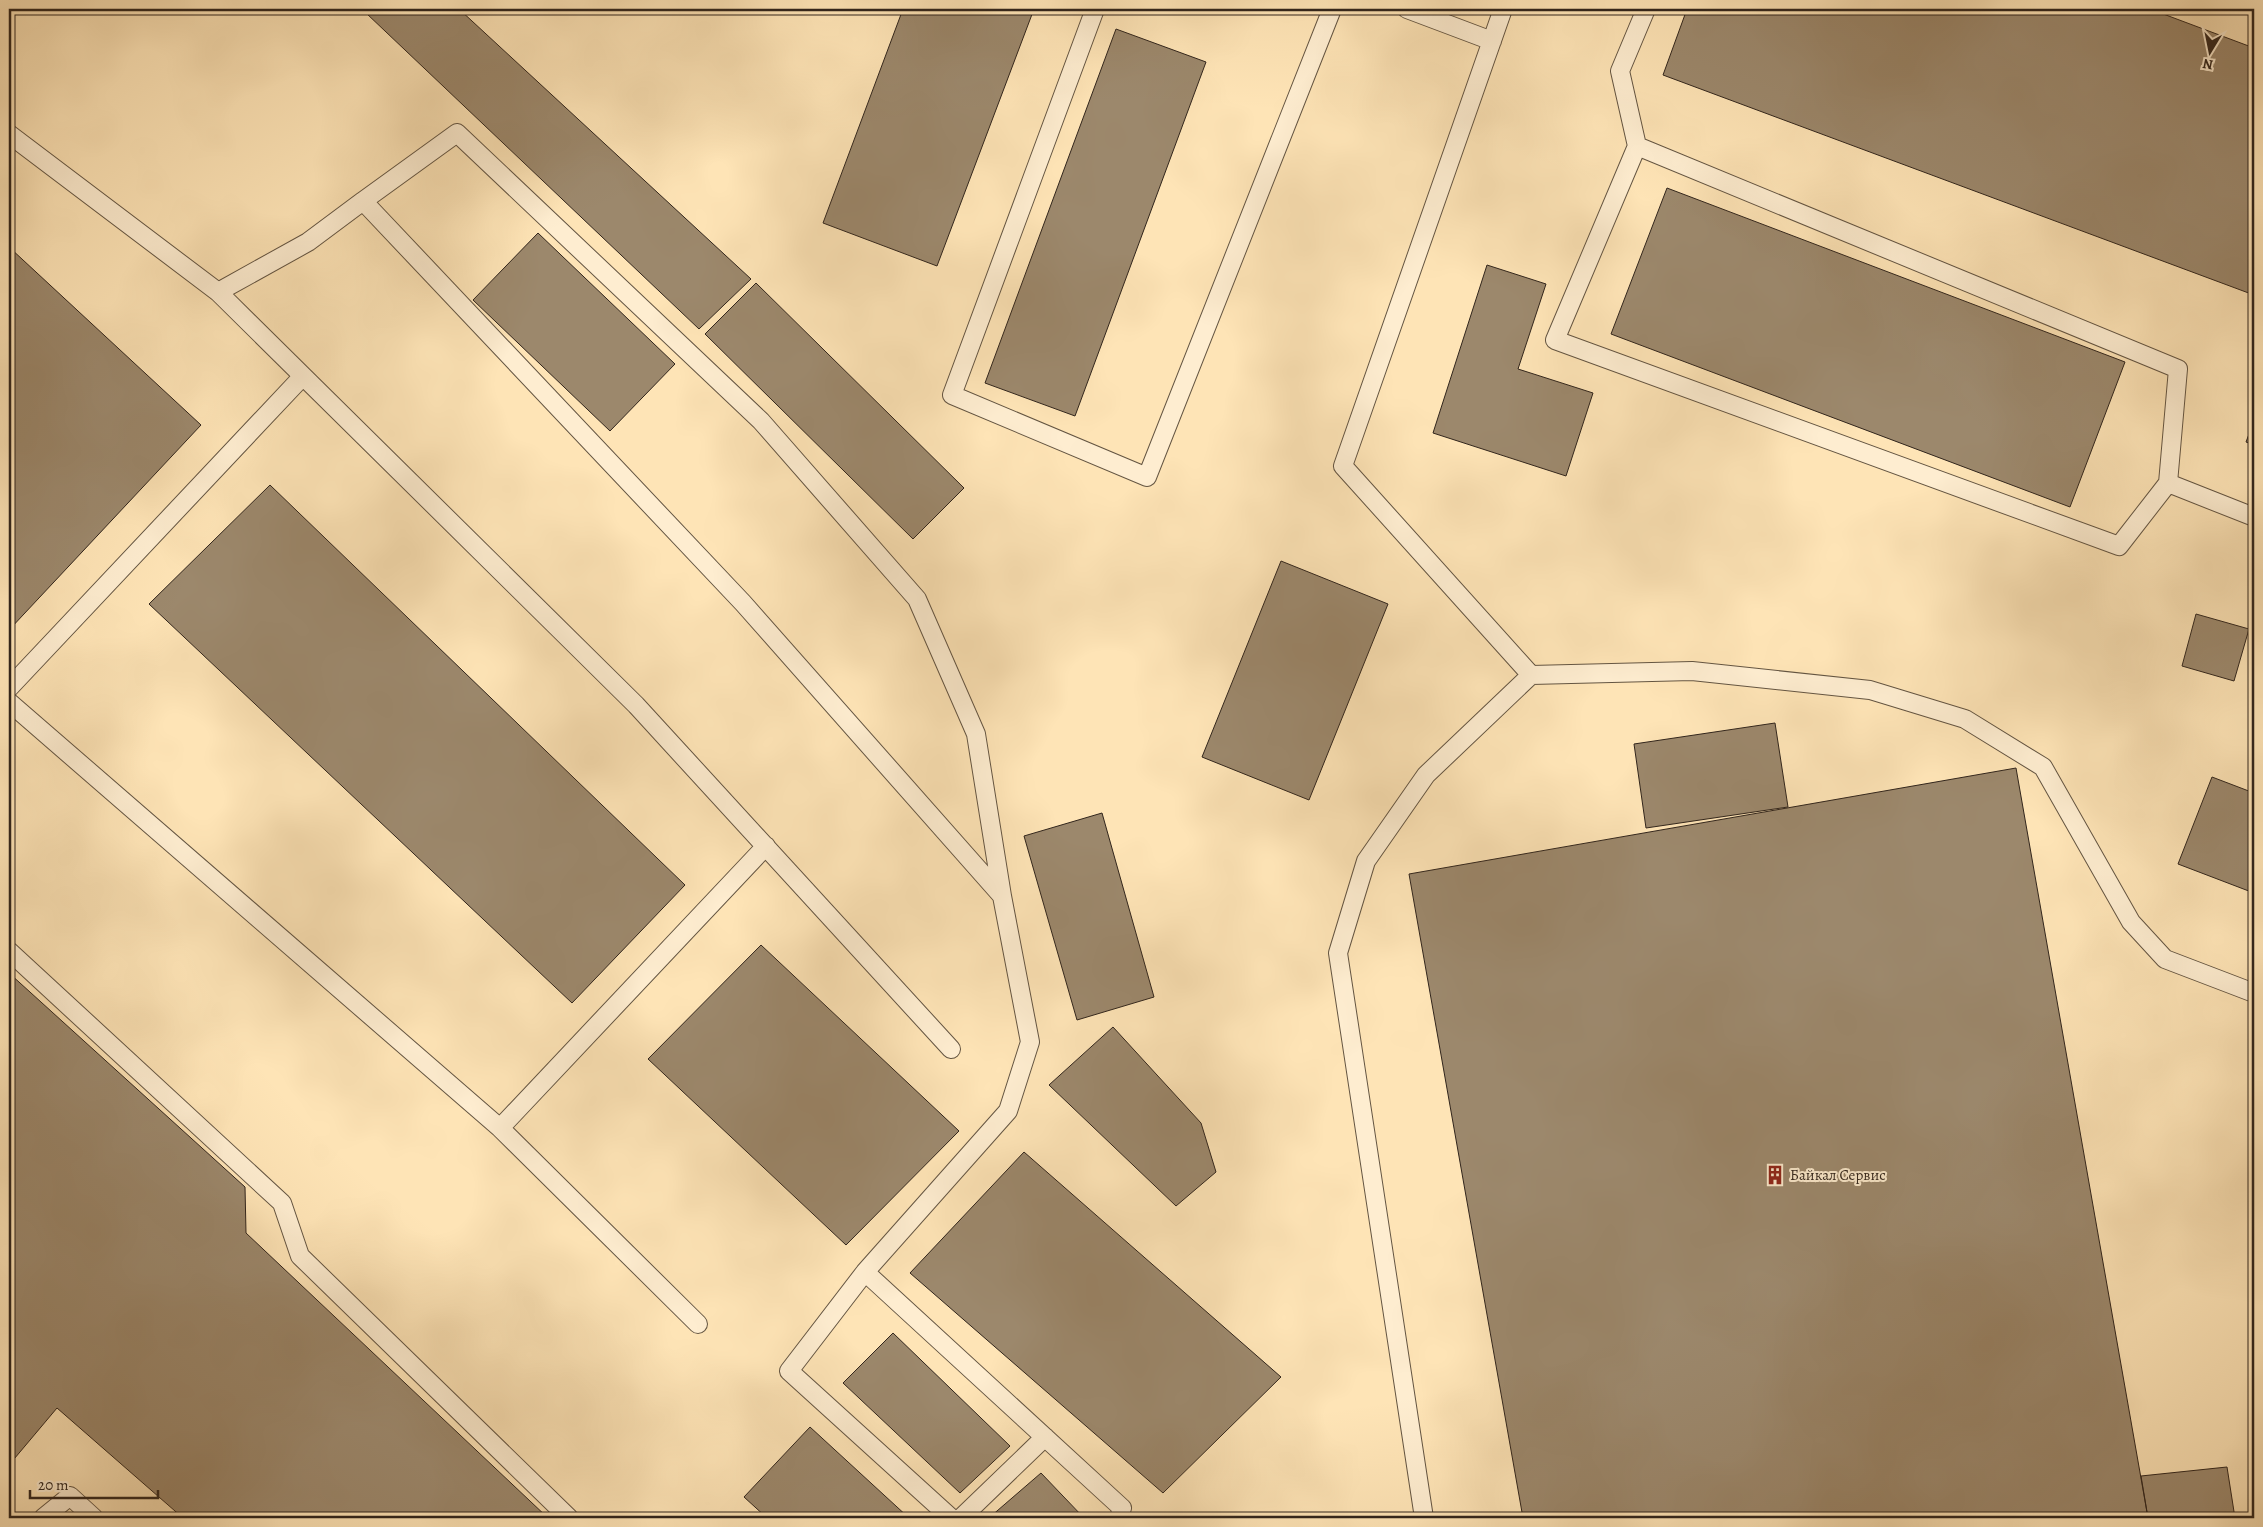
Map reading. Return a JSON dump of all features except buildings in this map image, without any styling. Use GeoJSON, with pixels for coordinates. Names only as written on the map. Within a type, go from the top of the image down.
{"type":"FeatureCollection","features":[{"type":"Feature","properties":{"kind":"lane"},"geometry":{"type":"LineString","coordinates":[[1095,9],[952,396],[1147,477],[1332,9]]}},
{"type":"Feature","properties":{"kind":"lane"},"geometry":{"type":"LineString","coordinates":[[1407,9],[1492,41]]}},
{"type":"Feature","properties":{"kind":"lane"},"geometry":{"type":"LineString","coordinates":[[1503,9],[1342,466],[1531,675]]}},
{"type":"Feature","properties":{"kind":"lane"},"geometry":{"type":"LineString","coordinates":[[1637,146],[2178,369],[2168,483],[2119,546],[1555,340],[1637,146],[1620,71],[1646,9]]}},
{"type":"Feature","properties":{"kind":"lane"},"geometry":{"type":"LineString","coordinates":[[218,292],[308,242],[457,133],[760,421],[917,599],[976,734],[1002,896],[1030,1042],[1008,1111],[865,1272],[789,1371],[951,1518]]}},
{"type":"Feature","properties":{"kind":"lane"},"geometry":{"type":"LineString","coordinates":[[9,134],[218,292],[636,704],[951,1049]]}},
{"type":"Feature","properties":{"kind":"lane"},"geometry":{"type":"LineString","coordinates":[[363,201],[743,603],[1002,896]]}},
{"type":"Feature","properties":{"kind":"lane"},"geometry":{"type":"LineString","coordinates":[[9,688],[303,376]]}},
{"type":"Feature","properties":{"kind":"lane"},"geometry":{"type":"LineString","coordinates":[[2168,483],[2254,517]]}},
{"type":"Feature","properties":{"kind":"lane"},"geometry":{"type":"LineString","coordinates":[[1424,1518],[1338,953],[1366,861],[1426,775],[1531,675],[1692,671],[1870,690],[1965,720],[2043,767],[2131,922],[2165,959],[2254,993]]}},
{"type":"Feature","properties":{"kind":"lane"},"geometry":{"type":"LineString","coordinates":[[9,702],[500,1128],[698,1324]]}},
{"type":"Feature","properties":{"kind":"lane"},"geometry":{"type":"LineString","coordinates":[[500,1128],[766,846]]}},
{"type":"Feature","properties":{"kind":"lane"},"geometry":{"type":"LineString","coordinates":[[9,951],[282,1203],[300,1256],[569,1518]]}},
{"type":"Feature","properties":{"kind":"lane"},"geometry":{"type":"LineString","coordinates":[[865,1272],[1122,1508],[1119,1518]]}},
{"type":"Feature","properties":{"kind":"lane"},"geometry":{"type":"LineString","coordinates":[[961,1518],[1045,1437]]}},
{"type":"Feature","properties":{"kind":"lane"},"geometry":{"type":"LineString","coordinates":[[43,1518],[70,1496],[94,1518]]}},
{"type":"Feature","properties":{"kind":"place","name":"Байкал Сервис"},"geometry":{"type":"Point","coordinates":[1775,1175]}}]}
